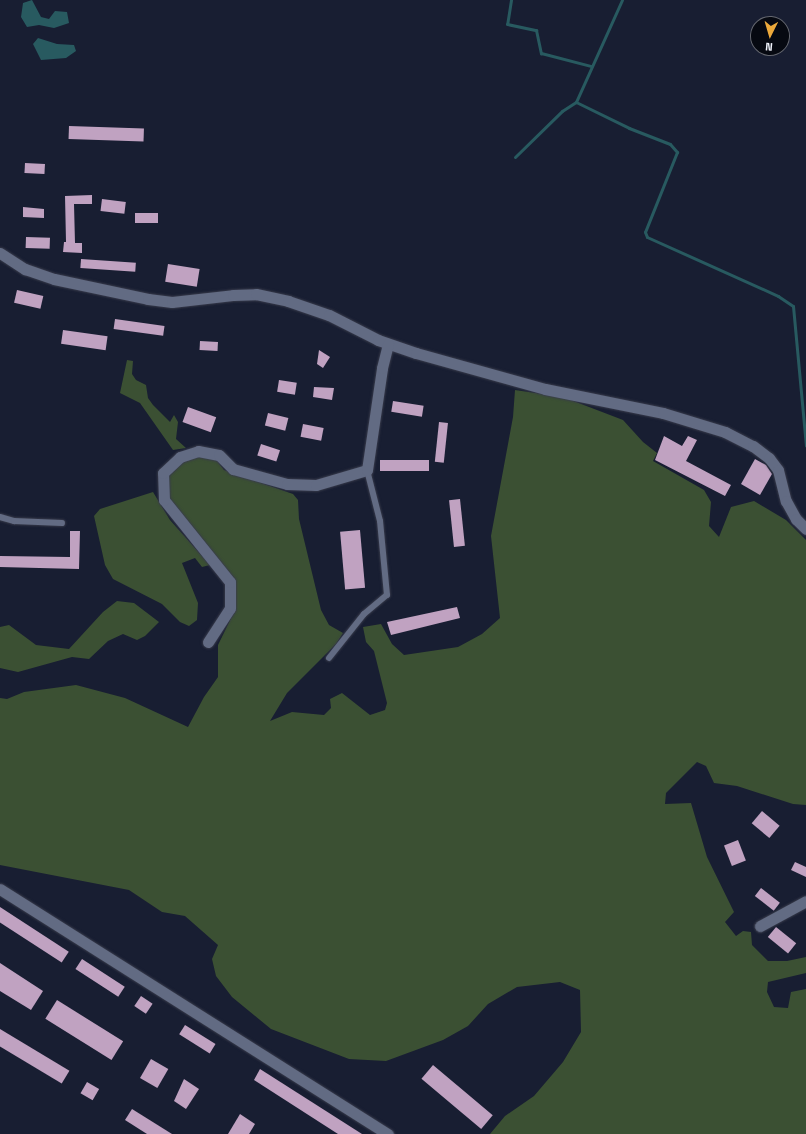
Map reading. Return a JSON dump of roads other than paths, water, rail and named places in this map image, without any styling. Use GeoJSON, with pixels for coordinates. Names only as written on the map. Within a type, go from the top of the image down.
{"type":"FeatureCollection","features":[{"type":"Feature","properties":{"kind":"street"},"geometry":{"type":"LineString","coordinates":[[0,253],[25,269],[54,279],[148,299],[172,302],[233,294],[256,294],[288,301],[329,315],[388,344],[545,389],[663,413],[725,432],[753,446],[769,458],[778,470],[789,507],[796,519],[806,529]]}},
{"type":"Feature","properties":{"kind":"street"},"geometry":{"type":"LineString","coordinates":[[208,642],[230,608],[230,582],[164,500],[161,481],[163,473],[170,464],[180,457],[198,451],[212,452],[219,455],[233,469],[287,484],[316,485],[368,470],[382,368],[388,344]]}},
{"type":"Feature","properties":{"kind":"street"},"geometry":{"type":"LineString","coordinates":[[0,889],[388,1134]]}},
{"type":"Feature","properties":{"kind":"street"},"geometry":{"type":"LineString","coordinates":[[760,926],[806,900]]}},
{"type":"Feature","properties":{"kind":"lane"},"geometry":{"type":"LineString","coordinates":[[329,658],[364,614],[387,595],[380,521],[368,470]]}},
{"type":"Feature","properties":{"kind":"lane"},"geometry":{"type":"LineString","coordinates":[[0,517],[14,522],[62,523]]}},
{"type":"Feature","properties":{"kind":"waterway"},"geometry":{"type":"LineString","coordinates":[[511,0],[507,24],[536,30],[541,53],[591,66]]}},
{"type":"Feature","properties":{"kind":"waterway"},"geometry":{"type":"LineString","coordinates":[[622,0],[576,102],[629,128],[670,144],[677,152],[645,232],[647,237],[778,296],[793,306],[806,445]]}},
{"type":"Feature","properties":{"kind":"waterway"},"geometry":{"type":"LineString","coordinates":[[515,157],[562,111],[576,102]]}}]}
